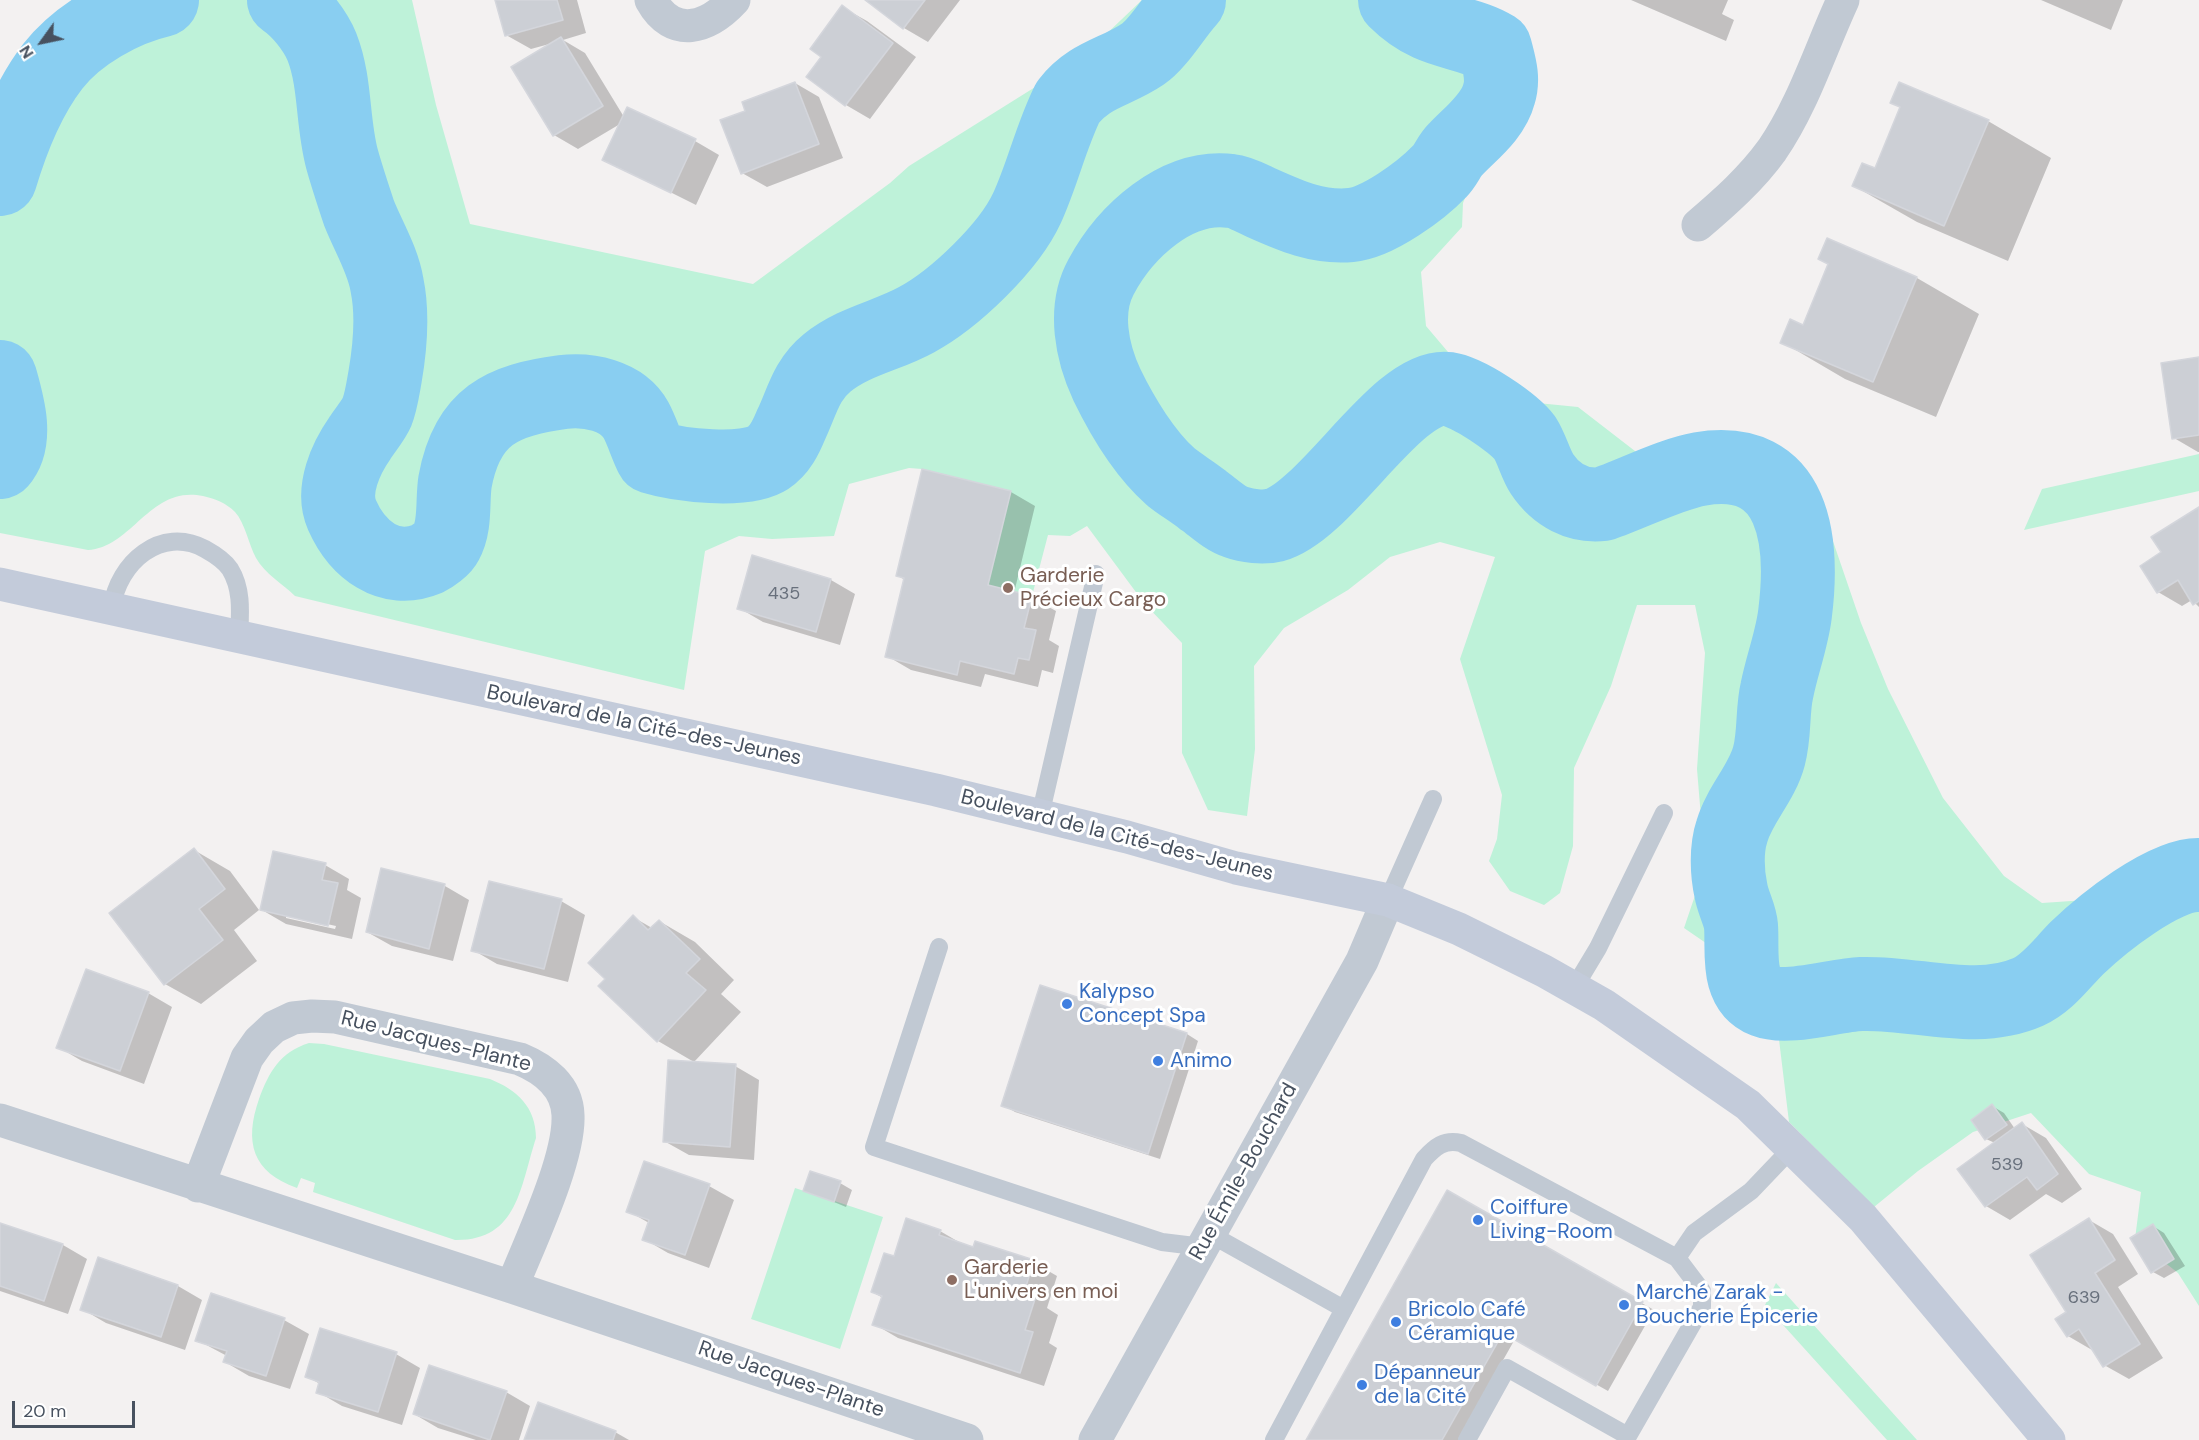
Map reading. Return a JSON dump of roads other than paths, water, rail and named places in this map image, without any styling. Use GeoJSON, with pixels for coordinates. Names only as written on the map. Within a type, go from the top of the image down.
{"type":"FeatureCollection","features":[{"type":"Feature","properties":{"kind":"main road","name":"Boulevard de la Cité-des-Jeunes"},"geometry":{"type":"LineString","coordinates":[[0,584],[740,746],[1040,816],[1236,868],[1388,900],[1483,940],[1604,1005],[1748,1105],[1863,1218],[2049,1440]]}},
{"type":"Feature","properties":{"kind":"street"},"geometry":{"type":"LineString","coordinates":[[651,0],[667,19],[690,26],[703,24],[715,18],[734,0]]}},
{"type":"Feature","properties":{"kind":"street"},"geometry":{"type":"LineString","coordinates":[[1698,225],[1735,193],[1772,149],[1786,126],[1843,0]]}},
{"type":"Feature","properties":{"kind":"street","name":"Rue Émile-Bouchard"},"geometry":{"type":"LineString","coordinates":[[1095,1440],[1362,961],[1388,900]]}},
{"type":"Feature","properties":{"kind":"street","name":"Rue Jacques-Plante"},"geometry":{"type":"LineString","coordinates":[[198,1186],[247,1058],[259,1041],[274,1027],[293,1018],[335,1017],[520,1059],[540,1067],[553,1079],[562,1095],[568,1114],[566,1135],[554,1180],[512,1287]]}},
{"type":"Feature","properties":{"kind":"street","name":"Rue Jacques-Plante"},"geometry":{"type":"LineString","coordinates":[[0,1120],[512,1287],[967,1440]]}},
{"type":"Feature","properties":{"kind":"lane"},"geometry":{"type":"LineString","coordinates":[[112,607],[118,586],[132,561],[165,542],[181,541],[207,550],[230,568],[240,597],[239,638]]}},
{"type":"Feature","properties":{"kind":"lane"},"geometry":{"type":"LineString","coordinates":[[1040,816],[1096,574]]}},
{"type":"Feature","properties":{"kind":"lane"},"geometry":{"type":"LineString","coordinates":[[1388,900],[1433,799]]}},
{"type":"Feature","properties":{"kind":"lane"},"geometry":{"type":"LineString","coordinates":[[1574,988],[1598,948],[1664,813]]}},
{"type":"Feature","properties":{"kind":"lane"},"geometry":{"type":"LineString","coordinates":[[939,947],[874,1147],[1162,1242],[1207,1240],[1344,1309]]}},
{"type":"Feature","properties":{"kind":"lane"},"geometry":{"type":"LineString","coordinates":[[1274,1440],[1424,1159],[1437,1146],[1451,1141],[1461,1143],[1677,1258],[1702,1291],[1702,1306],[1628,1436],[1507,1368],[1467,1440]]}},
{"type":"Feature","properties":{"kind":"lane"},"geometry":{"type":"LineString","coordinates":[[1677,1258],[1694,1233],[1750,1191],[1793,1148]]}},
{"type":"Feature","properties":{"kind":"waterway"},"geometry":{"type":"LineString","coordinates":[[0,179],[15,135],[36,92],[63,54],[102,24],[117,16],[162,0]]}},
{"type":"Feature","properties":{"kind":"waterway"},"geometry":{"type":"LineString","coordinates":[[284,0],[306,21],[322,47],[330,74],[342,159],[359,213],[382,266],[389,296],[389,343],[381,399],[375,415],[345,465],[339,485],[339,505],[348,527],[365,548],[376,556],[400,564],[427,559],[445,545],[451,529],[455,482],[468,441],[491,415],[522,400],[573,391],[604,395],[630,411],[652,457],[664,460],[694,465],[728,466],[757,463],[768,458],[776,451],[787,434],[809,384],[827,363],[848,349],[905,326],[931,311],[964,286],[994,255],[1008,239],[1027,208],[1068,102],[1085,85],[1149,49],[1189,0]]}},
{"type":"Feature","properties":{"kind":"waterway"},"geometry":{"type":"LineString","coordinates":[[1395,0],[1411,14],[1429,24],[1479,40],[1495,48],[1499,65],[1500,88],[1492,110],[1453,152],[1432,179],[1386,212],[1373,219],[1351,225],[1327,225],[1305,220],[1231,191],[1211,191],[1191,195],[1154,214],[1138,228],[1111,260],[1101,277],[1095,290],[1091,317],[1097,359],[1107,385],[1127,422],[1161,468],[1232,520],[1255,526],[1275,525],[1295,515],[1317,496],[1407,405],[1428,392],[1448,389],[1478,402],[1511,424],[1525,438],[1540,470],[1554,488],[1568,498],[1585,504],[1603,504],[1664,480],[1700,469],[1732,468],[1757,475],[1775,489],[1787,509],[1794,532],[1797,559],[1795,614],[1775,698],[1769,756],[1766,766],[1736,821],[1730,838],[1728,861],[1731,891],[1740,922],[1742,968],[1749,988],[1765,1001],[1786,1004],[1861,994],[1967,1002],[2008,999],[2042,984],[2088,938],[2134,902],[2169,883],[2199,875]]}},
{"type":"Feature","properties":{"kind":"waterway"},"geometry":{"type":"LineString","coordinates":[[0,377],[10,421],[9,443],[0,462]]}},
{"type":"Feature","properties":{"kind":"place","name":"Garderie Précieux Cargo"},"geometry":{"type":"Point","coordinates":[1008,588]}},
{"type":"Feature","properties":{"kind":"place","name":"Kalypso Concept Spa"},"geometry":{"type":"Point","coordinates":[1067,1004]}},
{"type":"Feature","properties":{"kind":"place","name":"Animo"},"geometry":{"type":"Point","coordinates":[1158,1061]}},
{"type":"Feature","properties":{"kind":"place","name":"Coiffure Living-Room"},"geometry":{"type":"Point","coordinates":[1478,1220]}},
{"type":"Feature","properties":{"kind":"place","name":"Garderie L'univers en moi"},"geometry":{"type":"Point","coordinates":[952,1280]}},
{"type":"Feature","properties":{"kind":"place","name":"Marché Zarak - Boucherie Épicerie"},"geometry":{"type":"Point","coordinates":[1624,1305]}},
{"type":"Feature","properties":{"kind":"place","name":"Bricolo Café Céramique"},"geometry":{"type":"Point","coordinates":[1396,1322]}},
{"type":"Feature","properties":{"kind":"place","name":"Dépanneur de la Cité"},"geometry":{"type":"Point","coordinates":[1362,1385]}}]}
